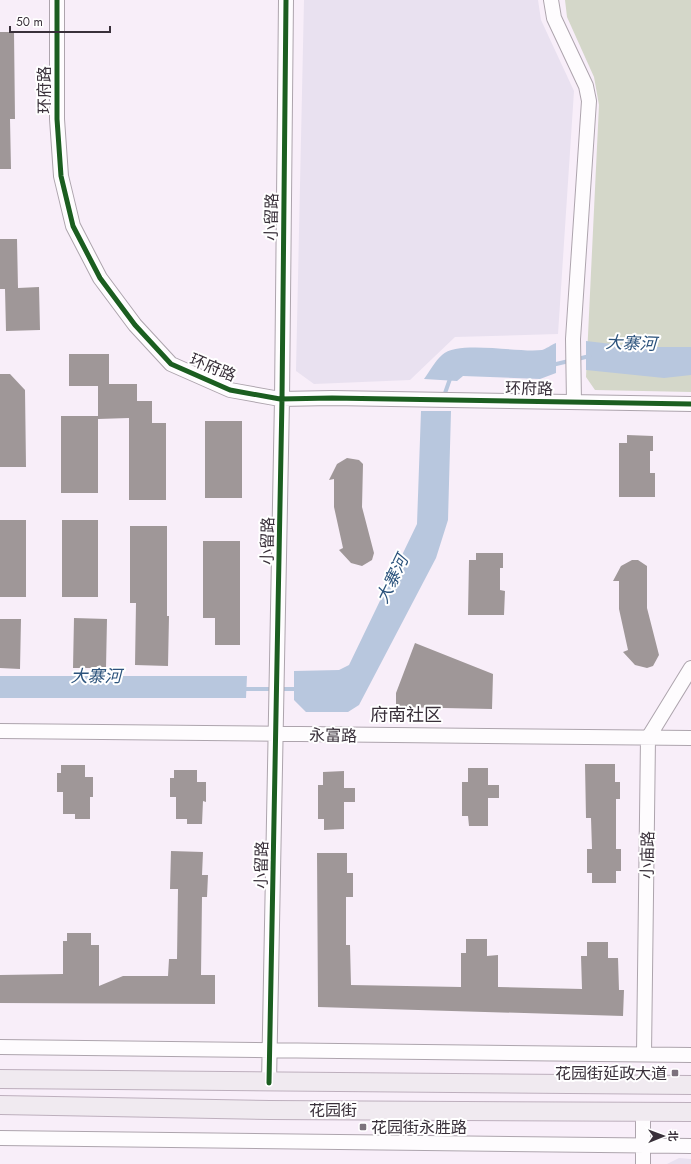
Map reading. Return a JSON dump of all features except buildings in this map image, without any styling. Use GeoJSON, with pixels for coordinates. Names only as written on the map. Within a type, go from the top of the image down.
{"type":"FeatureCollection","features":[{"type":"Feature","properties":{"kind":"main road","name":"花园街"},"geometry":{"type":"LineString","coordinates":[[0,1079],[269,1083],[691,1085]]}},
{"type":"Feature","properties":{"kind":"main road","name":"花园街"},"geometry":{"type":"LineString","coordinates":[[0,1105],[270,1110],[691,1112]]}},
{"type":"Feature","properties":{"kind":"street","name":"环府路"},"geometry":{"type":"LineString","coordinates":[[57,0],[57,119],[61,176],[73,226],[100,278],[135,325],[171,364],[230,390],[282,399],[691,404]]}},
{"type":"Feature","properties":{"kind":"street","name":"小留路"},"geometry":{"type":"LineString","coordinates":[[269,1083],[278,680],[286,0]]}},
{"type":"Feature","properties":{"kind":"street"},"geometry":{"type":"LineString","coordinates":[[552,0],[554,18],[586,86],[589,101],[573,339],[574,402]]}},
{"type":"Feature","properties":{"kind":"street"},"geometry":{"type":"LineString","coordinates":[[648,738],[691,668]]}},
{"type":"Feature","properties":{"kind":"street","name":"永富路"},"geometry":{"type":"LineString","coordinates":[[0,731],[691,738]]}},
{"type":"Feature","properties":{"kind":"street","name":"小庙路"},"geometry":{"type":"LineString","coordinates":[[644,1054],[648,738]]}},
{"type":"Feature","properties":{"kind":"street"},"geometry":{"type":"LineString","coordinates":[[0,1047],[691,1055]]}},
{"type":"Feature","properties":{"kind":"street"},"geometry":{"type":"LineString","coordinates":[[643,1111],[643,1164]]}},
{"type":"Feature","properties":{"kind":"street"},"geometry":{"type":"LineString","coordinates":[[0,1138],[691,1146]]}},
{"type":"Feature","properties":{"kind":"shaded area"},"geometry":{"type":"Polygon","coordinates":[[[304,0],[538,0],[541,20],[574,91],[558,334],[455,337],[410,380],[314,384],[296,371],[304,0]]]}},
{"type":"Feature","properties":{"kind":"shaded area"},"geometry":{"type":"Polygon","coordinates":[[[565,0],[691,0],[691,392],[595,390],[586,377],[599,105],[594,77],[567,17],[565,0]]]}},
{"type":"Feature","properties":{"kind":"shaded area"},"geometry":{"type":"Polygon","coordinates":[[[679,1158],[691,1159],[691,1164],[667,1164],[679,1158]]]}},
{"type":"Feature","properties":{"kind":"water"},"geometry":{"type":"Polygon","coordinates":[[[586,341],[638,347],[691,347],[691,375],[664,378],[586,370],[586,341]]]}},
{"type":"Feature","properties":{"kind":"water"},"geometry":{"type":"Polygon","coordinates":[[[556,343],[556,373],[540,379],[463,376],[457,381],[424,379],[439,357],[450,351],[461,348],[542,350],[556,343]]]}},
{"type":"Feature","properties":{"kind":"water"},"geometry":{"type":"Polygon","coordinates":[[[421,411],[451,411],[448,520],[436,558],[359,705],[348,712],[306,712],[294,700],[294,671],[339,670],[349,665],[417,524],[421,411]]]}},
{"type":"Feature","properties":{"kind":"water"},"geometry":{"type":"Polygon","coordinates":[[[0,676],[247,676],[246,698],[0,698],[0,676]]]}},
{"type":"Feature","properties":{"kind":"waterway","name":"大寨河"},"geometry":{"type":"LineString","coordinates":[[552,365],[590,356]]}},
{"type":"Feature","properties":{"kind":"waterway","name":"大寨河"},"geometry":{"type":"LineString","coordinates":[[444,396],[451,376]]}},
{"type":"Feature","properties":{"kind":"waterway","name":"大寨河"},"geometry":{"type":"LineString","coordinates":[[242,689],[298,689]]}},
{"type":"Feature","properties":{"kind":"cycle path"},"geometry":{"type":"LineString","coordinates":[[57,0],[57,119],[61,176],[73,226],[100,278],[135,325],[171,364],[230,390],[280,399],[332,398],[691,404]]}},
{"type":"Feature","properties":{"kind":"cycle path"},"geometry":{"type":"LineString","coordinates":[[269,1083],[282,399],[286,0]]}},
{"type":"Feature","properties":{"kind":"place","name":"花园街延政大道"},"geometry":{"type":"Point","coordinates":[675,1073]}},
{"type":"Feature","properties":{"kind":"place","name":"花园街永胜路"},"geometry":{"type":"Point","coordinates":[363,1127]}},
{"type":"Feature","properties":{"kind":"district","name":"府南社区"},"geometry":{"type":"Point","coordinates":[406,715]}}]}
